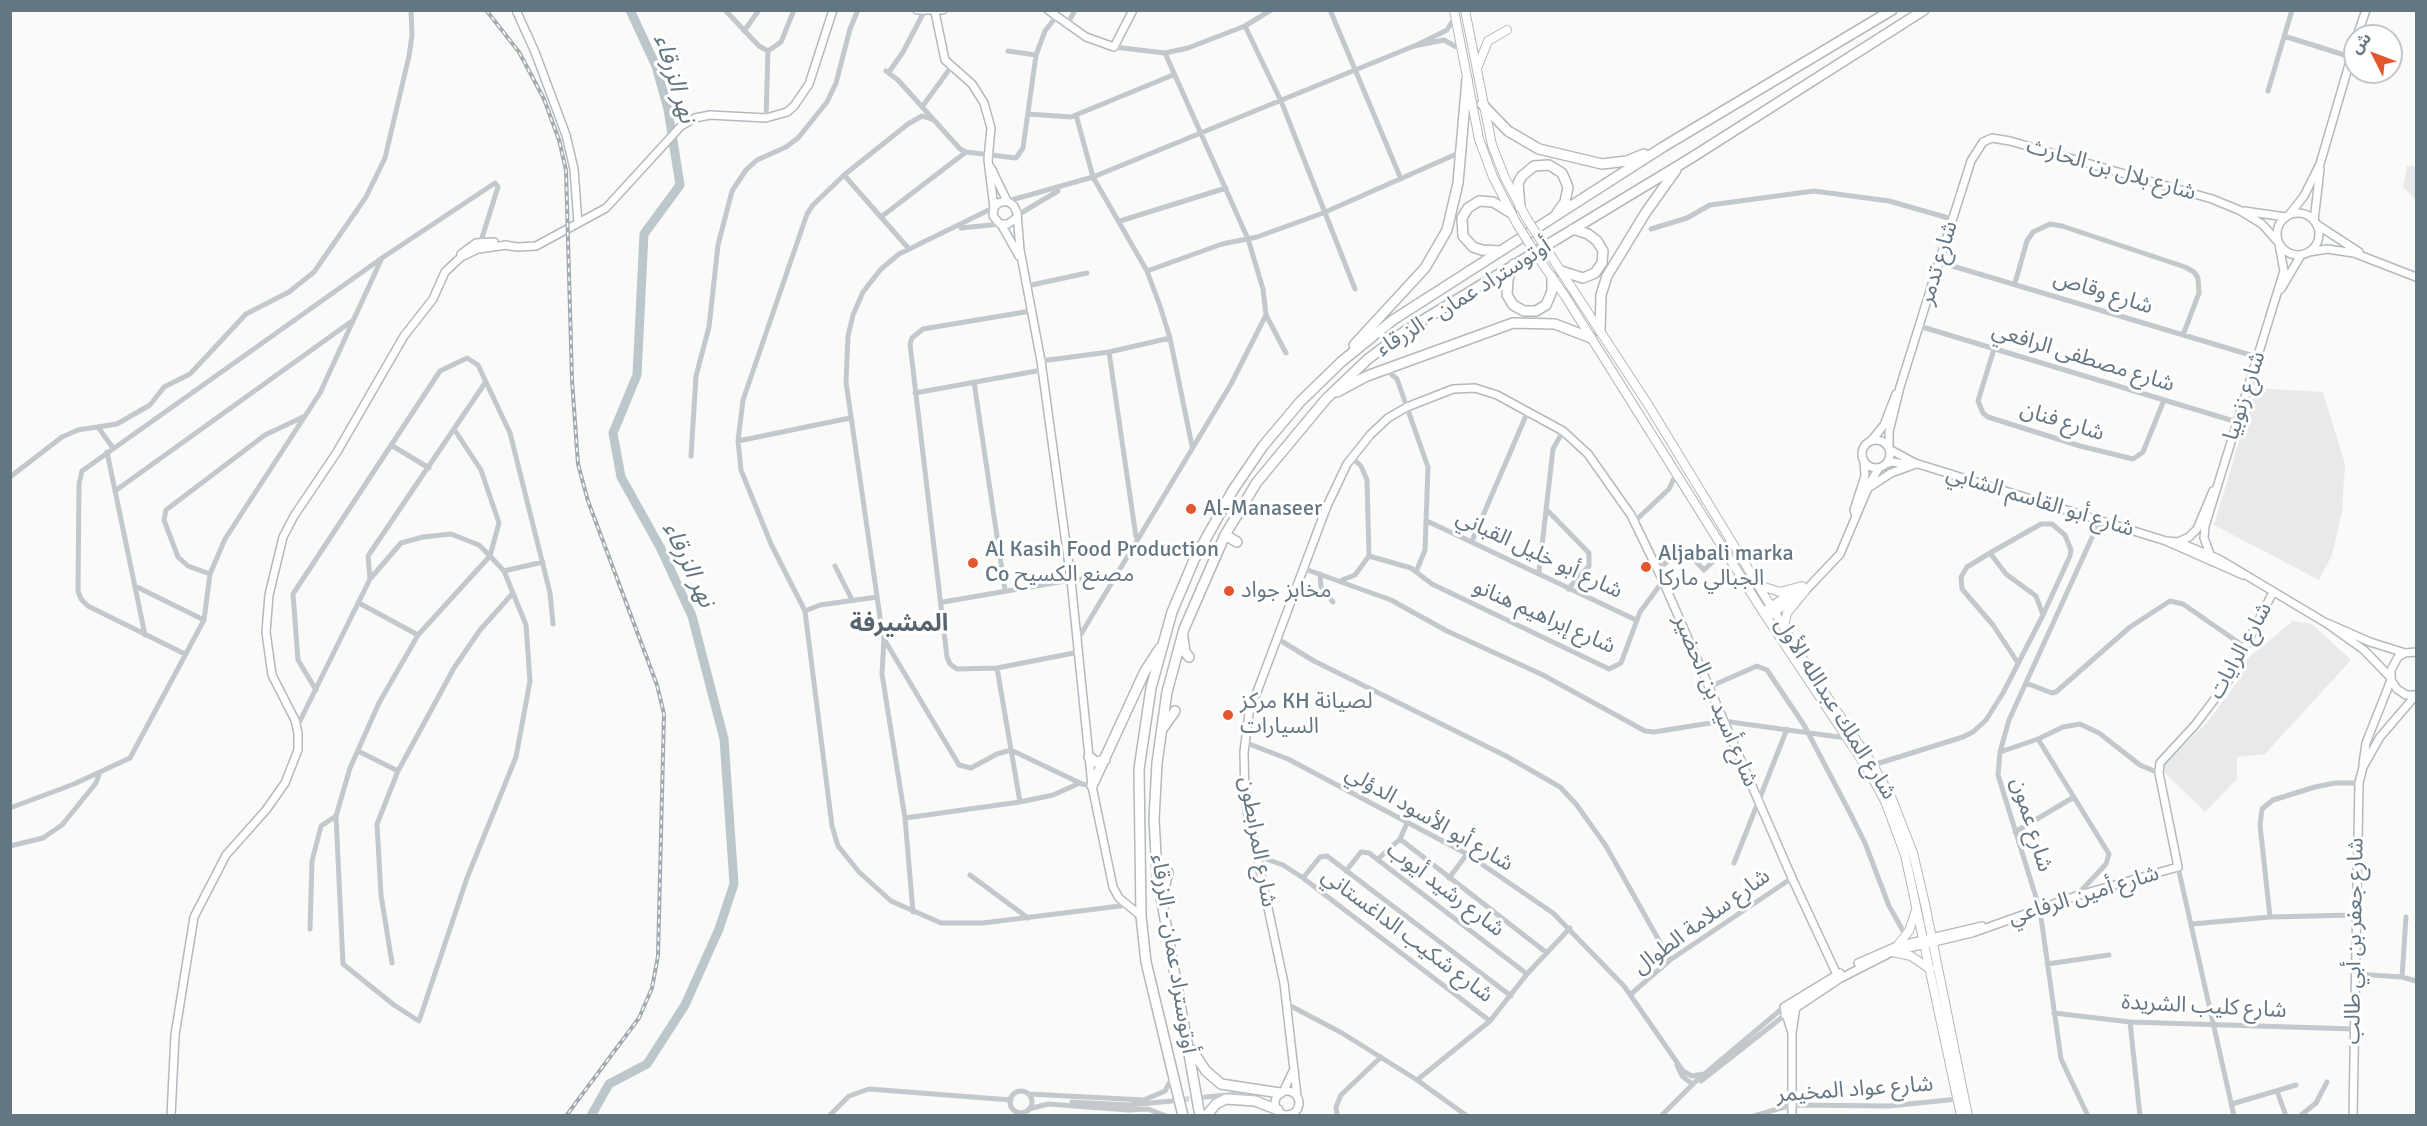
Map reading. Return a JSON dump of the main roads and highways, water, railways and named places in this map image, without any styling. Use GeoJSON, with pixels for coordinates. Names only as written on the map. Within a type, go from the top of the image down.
{"type":"FeatureCollection","features":[{"type":"Feature","properties":{"kind":"highway","name":"أوتوستراد عمان - الزرقاء"},"geometry":{"type":"LineString","coordinates":[[1183,1116],[1172,1064],[1152,991],[1141,916],[1139,805],[1141,748],[1151,688],[1163,644],[1186,578],[1233,490],[1287,417],[1341,362],[1393,320],[1663,147],[1881,14],[1892,10]]}},
{"type":"Feature","properties":{"kind":"highway","name":"أوتوستراد عمان - الزرقاء"},"geometry":{"type":"LineString","coordinates":[[1200,1116],[1161,902],[1154,819],[1160,736],[1170,676],[1184,629],[1225,535],[1273,459],[1323,402],[1362,364],[1405,331],[1682,163],[1923,10]]}},
{"type":"Feature","properties":{"kind":"highway"},"geometry":{"type":"LineString","coordinates":[[1341,362],[1432,256],[1452,214],[1461,152],[1467,79]]}},
{"type":"Feature","properties":{"kind":"highway"},"geometry":{"type":"LineString","coordinates":[[1482,104],[1508,131],[1528,144],[1590,162],[1627,161],[1663,147]]}},
{"type":"Feature","properties":{"kind":"highway"},"geometry":{"type":"LineString","coordinates":[[1600,331],[1600,295],[1607,276],[1652,202],[1682,163]]}},
{"type":"Feature","properties":{"kind":"highway"},"geometry":{"type":"LineString","coordinates":[[1520,207],[1518,183],[1522,176],[1534,166],[1549,165],[1562,173],[1568,187],[1565,201],[1553,218]]}},
{"type":"Feature","properties":{"kind":"highway"},"geometry":{"type":"LineString","coordinates":[[1502,251],[1473,247],[1463,236],[1462,218],[1468,208],[1479,201],[1493,202],[1510,213]]}},
{"type":"Feature","properties":{"kind":"highway"},"geometry":{"type":"LineString","coordinates":[[1561,271],[1583,278],[1595,273],[1602,263],[1603,251],[1597,241],[1588,234],[1574,229]]}},
{"type":"Feature","properties":{"kind":"highway"},"geometry":{"type":"LineString","coordinates":[[1514,264],[1508,279],[1507,295],[1514,305],[1524,311],[1536,311],[1546,305],[1552,291],[1552,277]]}},
{"type":"Feature","properties":{"kind":"highway"},"geometry":{"type":"LineString","coordinates":[[1323,402],[1351,384],[1385,369],[1492,329],[1521,322],[1555,324],[1591,338]]}},
{"type":"Feature","properties":{"kind":"highway"},"geometry":{"type":"LineString","coordinates":[[1225,535],[1237,542]]}},
{"type":"Feature","properties":{"kind":"highway"},"geometry":{"type":"LineString","coordinates":[[1184,629],[1184,647],[1189,657]]}},
{"type":"Feature","properties":{"kind":"highway"},"geometry":{"type":"LineString","coordinates":[[1092,786],[1145,671],[1163,644]]}},
{"type":"Feature","properties":{"kind":"highway"},"geometry":{"type":"LineString","coordinates":[[1160,736],[1175,711]]}},
{"type":"Feature","properties":{"kind":"highway"},"geometry":{"type":"LineString","coordinates":[[1089,757],[1096,762],[1105,760]]}},
{"type":"Feature","properties":{"kind":"highway"},"geometry":{"type":"LineString","coordinates":[[1161,902],[1168,872]]}},
{"type":"Feature","properties":{"kind":"highway"},"geometry":{"type":"LineString","coordinates":[[1187,1043],[1206,1071],[1221,1084],[1281,1093]]}},
{"type":"Feature","properties":{"kind":"highway"},"geometry":{"type":"LineString","coordinates":[[1206,1116],[1216,1104],[1231,1099],[1255,1101],[1282,1112]]}},
{"type":"Feature","properties":{"kind":"main road","name":"شارع الملك عبدالله الأول"},"geometry":{"type":"LineString","coordinates":[[1465,10],[1492,145],[1520,207],[1649,406],[1870,766],[1907,834],[1928,940],[1968,1116]]}},
{"type":"Feature","properties":{"kind":"main road","name":"شارع الملك عبدالله الأول"},"geometry":{"type":"LineString","coordinates":[[1455,12],[1467,79],[1484,152],[1510,213],[1640,412],[1765,615],[1846,738],[1870,766],[1893,819],[1928,940],[1930,969],[1961,1116]]}},
{"type":"Feature","properties":{"kind":"main road"},"geometry":{"type":"LineString","coordinates":[[1477,76],[1480,57],[1486,45],[1494,36],[1507,30]]}},
{"type":"Feature","properties":{"kind":"main road"},"geometry":{"type":"LineString","coordinates":[[1459,34],[1470,33]]}},
{"type":"Feature","properties":{"kind":"main road"},"geometry":{"type":"LineString","coordinates":[[1640,412],[1649,406]]}},
{"type":"Feature","properties":{"kind":"main road"},"geometry":{"type":"LineString","coordinates":[[1758,585],[1780,592],[1804,588],[1787,613],[1785,628]]}},
{"type":"Feature","properties":{"kind":"main road"},"geometry":{"type":"LineString","coordinates":[[1917,906],[1906,936],[1894,949],[1911,956],[1930,969]]}},
{"type":"Feature","properties":{"kind":"waterway","name":"نهر الزرقاء"},"geometry":{"type":"LineString","coordinates":[[591,1116],[609,1084],[647,1064],[685,1005],[719,929],[734,884],[724,739],[692,616],[660,547],[621,477],[613,433],[637,375],[644,234],[680,185],[668,109],[656,66],[630,10]]}},
{"type":"Feature","properties":{"kind":"tunnel"},"geometry":{"type":"LineString","coordinates":[[1177,1100],[1206,1097]]}},
{"type":"Feature","properties":{"kind":"railway"},"geometry":{"type":"LineString","coordinates":[[486,10],[519,52],[544,99],[559,140],[566,170],[572,380],[578,464],[588,501],[657,685],[664,714],[658,956],[652,988],[639,1018],[566,1116]]}},
{"type":"Feature","properties":{"kind":"place","name":"Al-Manaseer"},"geometry":{"type":"Point","coordinates":[1191,509]}},
{"type":"Feature","properties":{"kind":"place","name":"Al Kasih Food Production Co مصنع الكسيح"},"geometry":{"type":"Point","coordinates":[973,563]}},
{"type":"Feature","properties":{"kind":"place","name":"Aljabali marka الجبالي ماركا"},"geometry":{"type":"Point","coordinates":[1646,567]}},
{"type":"Feature","properties":{"kind":"place","name":"مخابز جواد"},"geometry":{"type":"Point","coordinates":[1229,591]}},
{"type":"Feature","properties":{"kind":"place","name":"مركز KH لصيانة السيارات"},"geometry":{"type":"Point","coordinates":[1228,715]}},
{"type":"Feature","properties":{"kind":"district","name":"المشيرفة"},"geometry":{"type":"Point","coordinates":[899,625]}}]}
